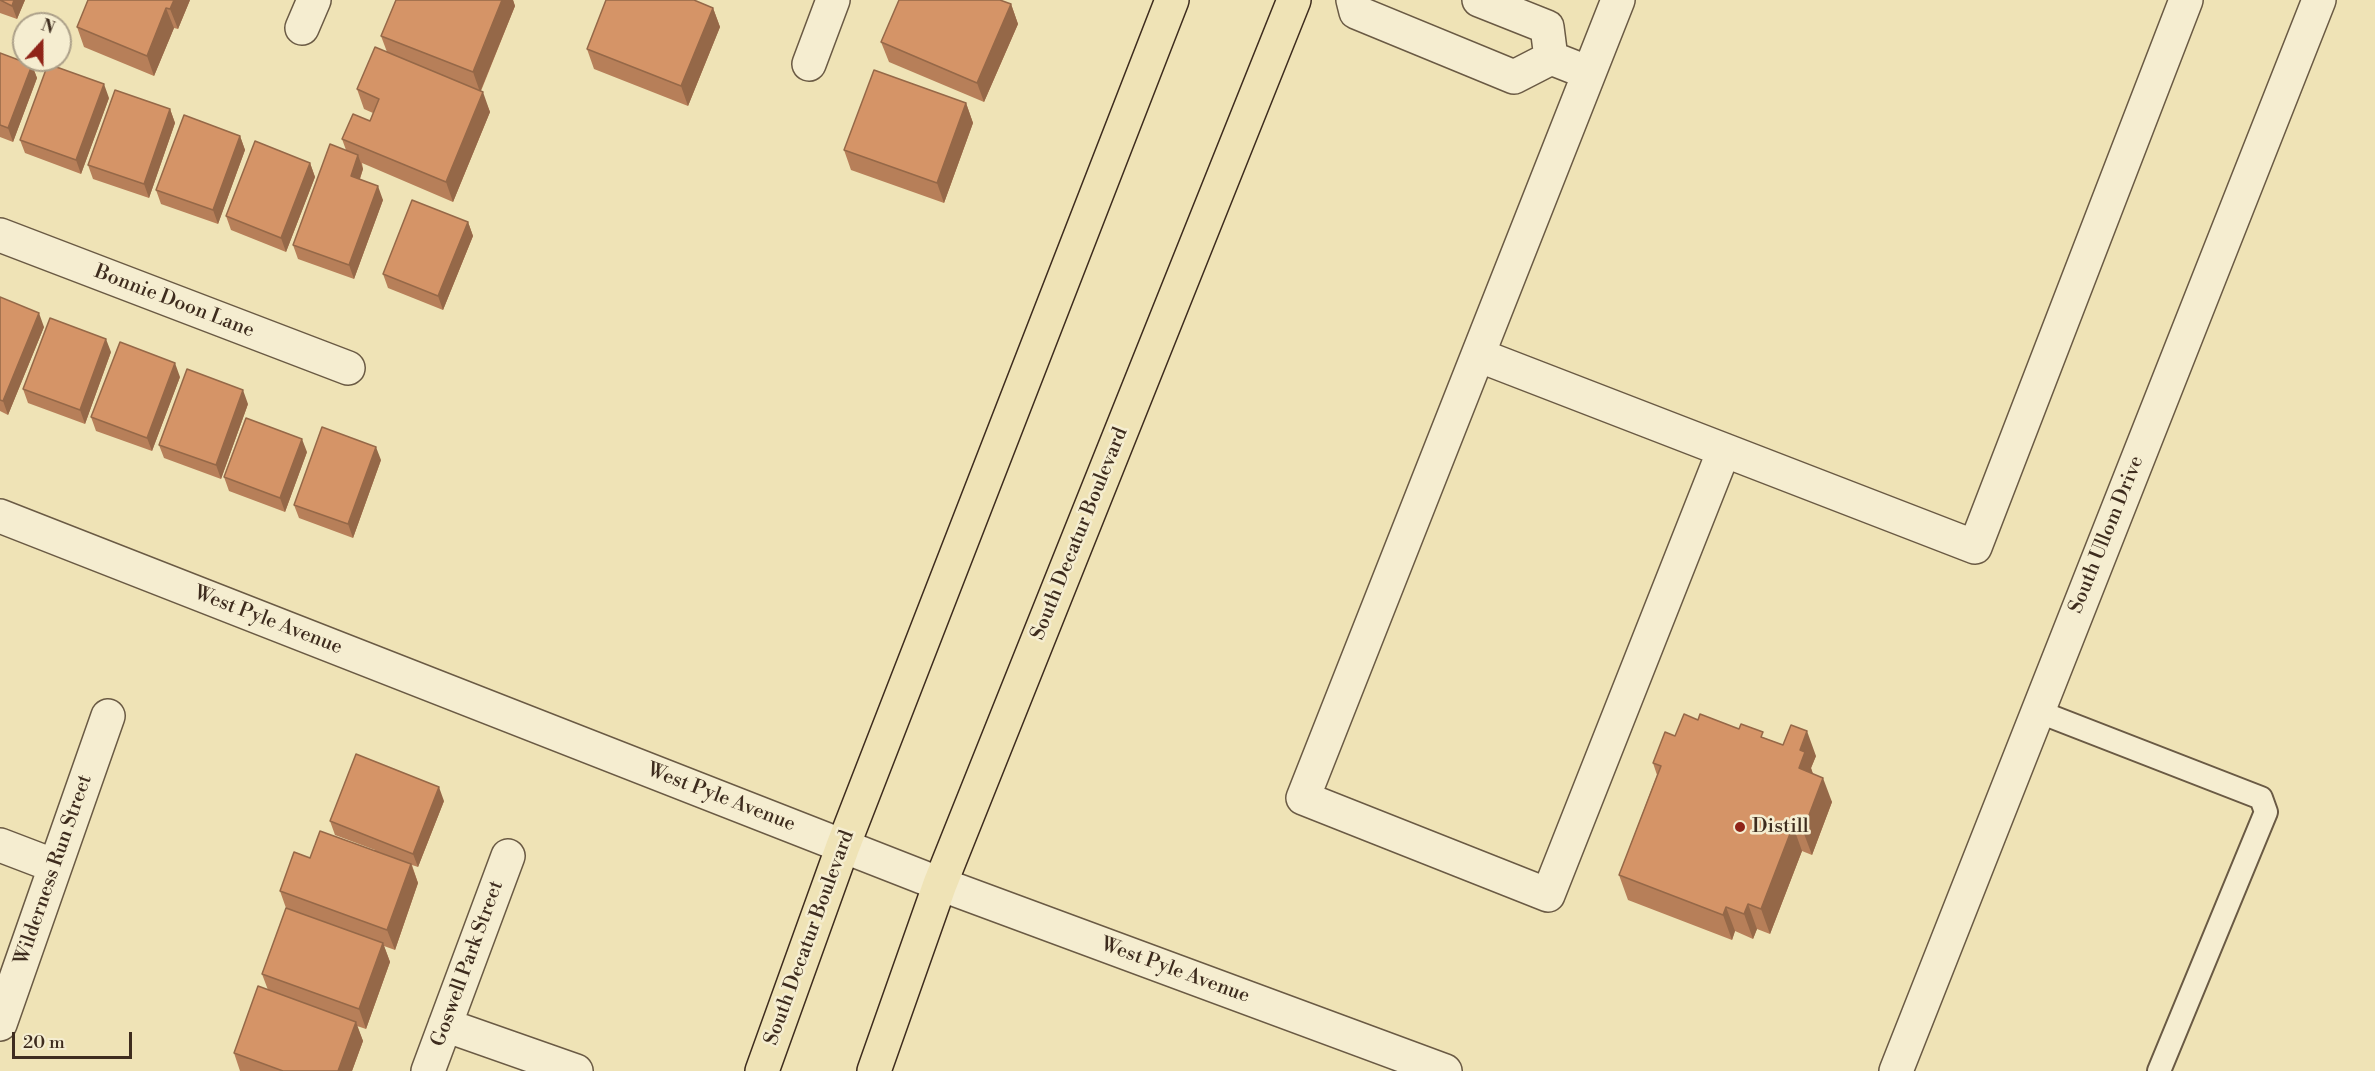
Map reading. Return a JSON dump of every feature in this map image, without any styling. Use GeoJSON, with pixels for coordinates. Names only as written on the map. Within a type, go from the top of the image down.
{"type":"FeatureCollection","features":[{"type":"Feature","properties":{"kind":"main road","name":"South Decatur Boulevard"},"geometry":{"type":"LineString","coordinates":[[762,1071],[843,846],[1172,0]]}},
{"type":"Feature","properties":{"kind":"main road","name":"South Decatur Boulevard"},"geometry":{"type":"LineString","coordinates":[[874,1071],[940,884],[1293,0]]}},
{"type":"Feature","properties":{"kind":"street"},"geometry":{"type":"LineString","coordinates":[[809,64],[833,0]]}},
{"type":"Feature","properties":{"kind":"street"},"geometry":{"type":"LineString","coordinates":[[1353,0],[1356,12],[1514,77],[1551,58],[1589,73]]}},
{"type":"Feature","properties":{"kind":"street"},"geometry":{"type":"LineString","coordinates":[[1479,0],[1547,27],[1551,58]]}},
{"type":"Feature","properties":{"kind":"street"},"geometry":{"type":"LineString","coordinates":[[1618,0],[1303,798],[1548,895],[1724,450]]}},
{"type":"Feature","properties":{"kind":"street"},"geometry":{"type":"LineString","coordinates":[[1478,355],[1975,547],[2186,0]]}},
{"type":"Feature","properties":{"kind":"street","name":"South Ullom Drive"},"geometry":{"type":"LineString","coordinates":[[1896,1071],[2319,0]]}},
{"type":"Feature","properties":{"kind":"street","name":"Bonnie Doon Lane"},"geometry":{"type":"LineString","coordinates":[[0,235],[348,368]]}},
{"type":"Feature","properties":{"kind":"street","name":"West Pyle Avenue"},"geometry":{"type":"LineString","coordinates":[[0,516],[1407,1064],[1445,1071]]}},
{"type":"Feature","properties":{"kind":"street","name":"Wilderness Run Street"},"geometry":{"type":"LineString","coordinates":[[0,1024],[108,716]]}},
{"type":"Feature","properties":{"kind":"street"},"geometry":{"type":"LineString","coordinates":[[0,845],[56,866]]}},
{"type":"Feature","properties":{"kind":"street","name":"Goswell Park Street"},"geometry":{"type":"LineString","coordinates":[[428,1071],[508,856]]}},
{"type":"Feature","properties":{"kind":"street"},"geometry":{"type":"LineString","coordinates":[[445,1025],[576,1071]]}},
{"type":"Feature","properties":{"kind":"lane"},"geometry":{"type":"LineString","coordinates":[[2037,711],[2261,798],[2266,812],[2159,1071]]}},
{"type":"Feature","properties":{"kind":"building"},"geometry":{"type":"Polygon","coordinates":[[[0,0],[14,0],[12,6],[0,0]]]}},
{"type":"Feature","properties":{"kind":"building"},"geometry":{"type":"Polygon","coordinates":[[[88,0],[174,0],[170,9],[166,8],[147,56],[77,27],[88,0]]]}},
{"type":"Feature","properties":{"kind":"building"},"geometry":{"type":"Polygon","coordinates":[[[396,0],[502,0],[473,72],[381,36],[396,0]]]}},
{"type":"Feature","properties":{"kind":"building"},"geometry":{"type":"Polygon","coordinates":[[[606,0],[694,0],[713,8],[681,86],[587,49],[606,0]]]}},
{"type":"Feature","properties":{"kind":"building"},"geometry":{"type":"Polygon","coordinates":[[[899,0],[1000,0],[1011,4],[977,83],[881,42],[899,0]]]}},
{"type":"Feature","properties":{"kind":"building"},"geometry":{"type":"Polygon","coordinates":[[[375,47],[483,92],[446,182],[342,139],[353,114],[370,121],[379,99],[357,89],[375,47]]]}},
{"type":"Feature","properties":{"kind":"building"},"geometry":{"type":"Polygon","coordinates":[[[0,53],[12,58],[12,72],[29,72],[8,128],[0,125],[0,53]]]}},
{"type":"Feature","properties":{"kind":"building"},"geometry":{"type":"Polygon","coordinates":[[[874,70],[966,103],[937,183],[844,150],[874,70]]]}},
{"type":"Feature","properties":{"kind":"building"},"geometry":{"type":"Polygon","coordinates":[[[45,72],[70,72],[104,84],[76,160],[20,140],[45,72]]]}},
{"type":"Feature","properties":{"kind":"building"},"geometry":{"type":"Polygon","coordinates":[[[115,90],[170,109],[144,184],[88,165],[115,90]]]}},
{"type":"Feature","properties":{"kind":"building"},"geometry":{"type":"Polygon","coordinates":[[[184,115],[240,136],[213,210],[156,190],[184,115]]]}},
{"type":"Feature","properties":{"kind":"building"},"geometry":{"type":"Polygon","coordinates":[[[255,141],[310,163],[281,238],[226,216],[255,141]]]}},
{"type":"Feature","properties":{"kind":"building"},"geometry":{"type":"Polygon","coordinates":[[[330,144],[358,155],[351,176],[378,186],[349,265],[293,245],[330,144]]]}},
{"type":"Feature","properties":{"kind":"building"},"geometry":{"type":"Polygon","coordinates":[[[412,200],[468,222],[438,296],[383,274],[412,200]]]}},
{"type":"Feature","properties":{"kind":"building"},"geometry":{"type":"Polygon","coordinates":[[[0,297],[39,313],[3,401],[0,400],[0,297]]]}},
{"type":"Feature","properties":{"kind":"building"},"geometry":{"type":"Polygon","coordinates":[[[50,318],[106,339],[80,410],[23,389],[50,318]]]}},
{"type":"Feature","properties":{"kind":"building"},"geometry":{"type":"Polygon","coordinates":[[[120,342],[175,363],[147,438],[91,417],[120,342]]]}},
{"type":"Feature","properties":{"kind":"building"},"geometry":{"type":"Polygon","coordinates":[[[187,369],[243,390],[216,465],[159,445],[187,369]]]}},
{"type":"Feature","properties":{"kind":"building"},"geometry":{"type":"Polygon","coordinates":[[[246,418],[302,439],[280,498],[224,477],[246,418]]]}},
{"type":"Feature","properties":{"kind":"building"},"geometry":{"type":"Polygon","coordinates":[[[322,427],[376,447],[348,524],[294,505],[322,427]]]}},
{"type":"Feature","properties":{"kind":"building","name":"Distill"},"geometry":{"type":"Polygon","coordinates":[[[1684,714],[1698,720],[1700,714],[1739,729],[1741,724],[1763,732],[1761,737],[1783,745],[1791,725],[1807,731],[1800,750],[1805,752],[1799,768],[1823,778],[1803,831],[1793,826],[1761,909],[1748,904],[1744,914],[1726,907],[1723,915],[1619,875],[1661,766],[1653,763],[1665,732],[1675,736],[1684,714]]]}},
{"type":"Feature","properties":{"kind":"building"},"geometry":{"type":"Polygon","coordinates":[[[356,754],[439,787],[413,854],[330,821],[356,754]]]}},
{"type":"Feature","properties":{"kind":"building"},"geometry":{"type":"Polygon","coordinates":[[[320,831],[411,864],[387,930],[280,891],[294,852],[310,858],[320,831]]]}},
{"type":"Feature","properties":{"kind":"building"},"geometry":{"type":"Polygon","coordinates":[[[286,908],[383,943],[359,1009],[262,974],[286,908]]]}},
{"type":"Feature","properties":{"kind":"building"},"geometry":{"type":"Polygon","coordinates":[[[258,986],[356,1022],[338,1071],[283,1071],[234,1053],[258,986]]]}},
{"type":"Feature","properties":{"kind":"place","name":"Distill"},"geometry":{"type":"Point","coordinates":[1740,827]}}]}
